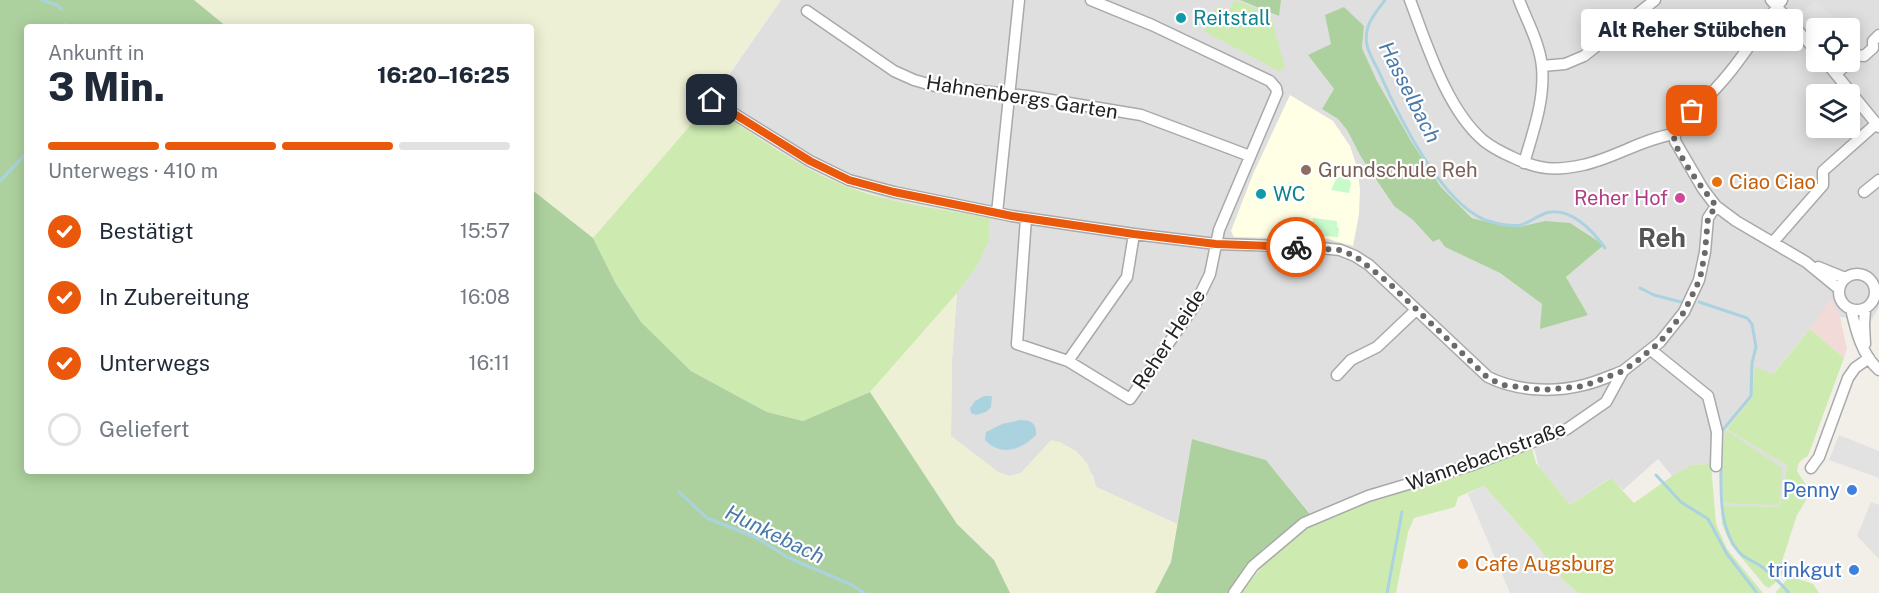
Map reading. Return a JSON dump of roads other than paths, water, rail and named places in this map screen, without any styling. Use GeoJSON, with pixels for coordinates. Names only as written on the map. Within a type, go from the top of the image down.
{"type":"FeatureCollection","features":[{"type":"Feature","properties":{"kind":"street"},"geometry":{"type":"LineString","coordinates":[[997,213],[1018,0]]}},
{"type":"Feature","properties":{"kind":"street"},"geometry":{"type":"LineString","coordinates":[[1091,0],[1152,25],[1270,81],[1276,88],[1277,97],[1250,156],[1216,244]]}},
{"type":"Feature","properties":{"kind":"street"},"geometry":{"type":"LineString","coordinates":[[1410,0],[1443,84],[1463,116],[1483,141],[1492,147],[1524,163],[1552,170],[1586,164],[1651,139],[1674,134]]}},
{"type":"Feature","properties":{"kind":"street"},"geometry":{"type":"LineString","coordinates":[[1519,0],[1539,51],[1542,66],[1541,104],[1524,163]]}},
{"type":"Feature","properties":{"kind":"street"},"geometry":{"type":"LineString","coordinates":[[1542,66],[1565,64],[1584,56],[1655,0]]}},
{"type":"Feature","properties":{"kind":"street"},"geometry":{"type":"LineString","coordinates":[[1806,38],[1777,2],[1737,66],[1707,98],[1677,124],[1674,134],[1680,153],[1716,206],[1736,221],[1806,262],[1839,289]]}},
{"type":"Feature","properties":{"kind":"street","name":"Hahnenbergs Garten"},"geometry":{"type":"LineString","coordinates":[[807,12],[894,71],[914,80],[935,86],[1010,94],[1141,115],[1250,156]]}},
{"type":"Feature","properties":{"kind":"street"},"geometry":{"type":"LineString","coordinates":[[1773,242],[1822,184],[1823,171],[1878,125],[1837,73],[1857,55],[1864,56],[1870,51],[1873,48],[1873,41],[1879,35]]}},
{"type":"Feature","properties":{"kind":"street"},"geometry":{"type":"LineString","coordinates":[[712,100],[810,161],[849,180],[894,192],[997,213],[1134,234],[1216,244],[1312,247],[1345,252],[1369,265],[1488,378],[1503,385],[1542,390],[1584,386],[1623,371]]}},
{"type":"Feature","properties":{"kind":"street"},"geometry":{"type":"LineString","coordinates":[[1864,192],[1879,180]]}},
{"type":"Feature","properties":{"kind":"street","name":"Wannebachstraße"},"geometry":{"type":"LineString","coordinates":[[1234,593],[1253,566],[1304,523],[1368,496],[1472,465],[1567,429],[1606,402],[1623,371],[1651,350],[1671,330],[1689,302],[1700,279],[1708,218],[1716,206]]}},
{"type":"Feature","properties":{"kind":"street","name":"Reher Heide"},"geometry":{"type":"LineString","coordinates":[[1026,218],[1017,344],[1068,361],[1130,399],[1195,305],[1210,274],[1216,244]]}},
{"type":"Feature","properties":{"kind":"street"},"geometry":{"type":"LineString","coordinates":[[1068,361],[1127,277],[1134,234]]}},
{"type":"Feature","properties":{"kind":"street"},"geometry":{"type":"LineString","coordinates":[[1806,262],[1845,278],[1857,274],[1874,277],[1877,289],[1874,298],[1865,309],[1851,309],[1841,301],[1839,289],[1845,278]]}},
{"type":"Feature","properties":{"kind":"street"},"geometry":{"type":"LineString","coordinates":[[1851,309],[1860,343],[1879,370]]}},
{"type":"Feature","properties":{"kind":"street"},"geometry":{"type":"LineString","coordinates":[[1865,309],[1864,325],[1868,356]]}},
{"type":"Feature","properties":{"kind":"street"},"geometry":{"type":"LineString","coordinates":[[1337,375],[1351,360],[1377,348],[1416,310]]}},
{"type":"Feature","properties":{"kind":"street"},"geometry":{"type":"LineString","coordinates":[[1651,350],[1708,396],[1717,432],[1716,466]]}},
{"type":"Feature","properties":{"kind":"street"},"geometry":{"type":"LineString","coordinates":[[1811,468],[1819,457],[1848,378],[1868,356]]}},
{"type":"Feature","properties":{"kind":"water"},"geometry":{"type":"Polygon","coordinates":[[[984,396],[992,396],[991,407],[986,412],[976,415],[971,413],[970,408],[975,401],[984,396]]]}},
{"type":"Feature","properties":{"kind":"water"},"geometry":{"type":"Polygon","coordinates":[[[1020,420],[1032,423],[1036,435],[1017,448],[1004,450],[985,440],[986,432],[1002,424],[1020,420]]]}},
{"type":"Feature","properties":{"kind":"waterway","name":"Hunkebach"},"geometry":{"type":"LineString","coordinates":[[42,0],[57,5],[61,9]]}},
{"type":"Feature","properties":{"kind":"waterway","name":"Hasselbach"},"geometry":{"type":"LineString","coordinates":[[1385,0],[1368,26],[1366,38],[1368,49],[1410,134],[1437,177],[1452,195],[1468,210],[1485,220],[1503,224],[1521,225],[1546,213],[1564,213],[1580,222],[1605,248]]}},
{"type":"Feature","properties":{"kind":"waterway"},"geometry":{"type":"LineString","coordinates":[[0,181],[24,156]]}},
{"type":"Feature","properties":{"kind":"waterway","name":"Hasselbach"},"geometry":{"type":"LineString","coordinates":[[1640,288],[1654,295],[1681,302]]}},
{"type":"Feature","properties":{"kind":"waterway","name":"Hasselbach"},"geometry":{"type":"LineString","coordinates":[[1699,302],[1747,318],[1752,324],[1756,347],[1752,363],[1751,396],[1721,432]]}},
{"type":"Feature","properties":{"kind":"waterway","name":"Hasselbach"},"geometry":{"type":"LineString","coordinates":[[1721,466],[1722,511],[1732,543],[1741,554],[1766,570],[1789,593]]}},
{"type":"Feature","properties":{"kind":"waterway"},"geometry":{"type":"LineString","coordinates":[[1656,475],[1681,502],[1708,519],[1727,554],[1757,593]]}},
{"type":"Feature","properties":{"kind":"waterway","name":"Hunkebach"},"geometry":{"type":"LineString","coordinates":[[679,492],[707,518],[755,537],[789,558],[852,585],[864,593]]}},
{"type":"Feature","properties":{"kind":"waterway"},"geometry":{"type":"LineString","coordinates":[[1387,593],[1402,512]]}},
{"type":"Feature","properties":{"kind":"place","name":"Reitstall"},"geometry":{"type":"Point","coordinates":[1181,18]}},
{"type":"Feature","properties":{"kind":"place","name":"Alt Reher Stübchen"},"geometry":{"type":"Point","coordinates":[1692,111]}},
{"type":"Feature","properties":{"kind":"place","name":"Grundschule Reh"},"geometry":{"type":"Point","coordinates":[1306,170]}},
{"type":"Feature","properties":{"kind":"place","name":"Ciao Ciao"},"geometry":{"type":"Point","coordinates":[1717,182]}},
{"type":"Feature","properties":{"kind":"place","name":"WC"},"geometry":{"type":"Point","coordinates":[1261,194]}},
{"type":"Feature","properties":{"kind":"place","name":"Reher Hof"},"geometry":{"type":"Point","coordinates":[1680,198]}},
{"type":"Feature","properties":{"kind":"place","name":"Penny"},"geometry":{"type":"Point","coordinates":[1852,490]}},
{"type":"Feature","properties":{"kind":"place","name":"Cafe Augsburg"},"geometry":{"type":"Point","coordinates":[1463,564]}},
{"type":"Feature","properties":{"kind":"place","name":"trinkgut"},"geometry":{"type":"Point","coordinates":[1854,570]}},
{"type":"Feature","properties":{"kind":"district","name":"Reh"},"geometry":{"type":"Point","coordinates":[1662,237]}}]}
